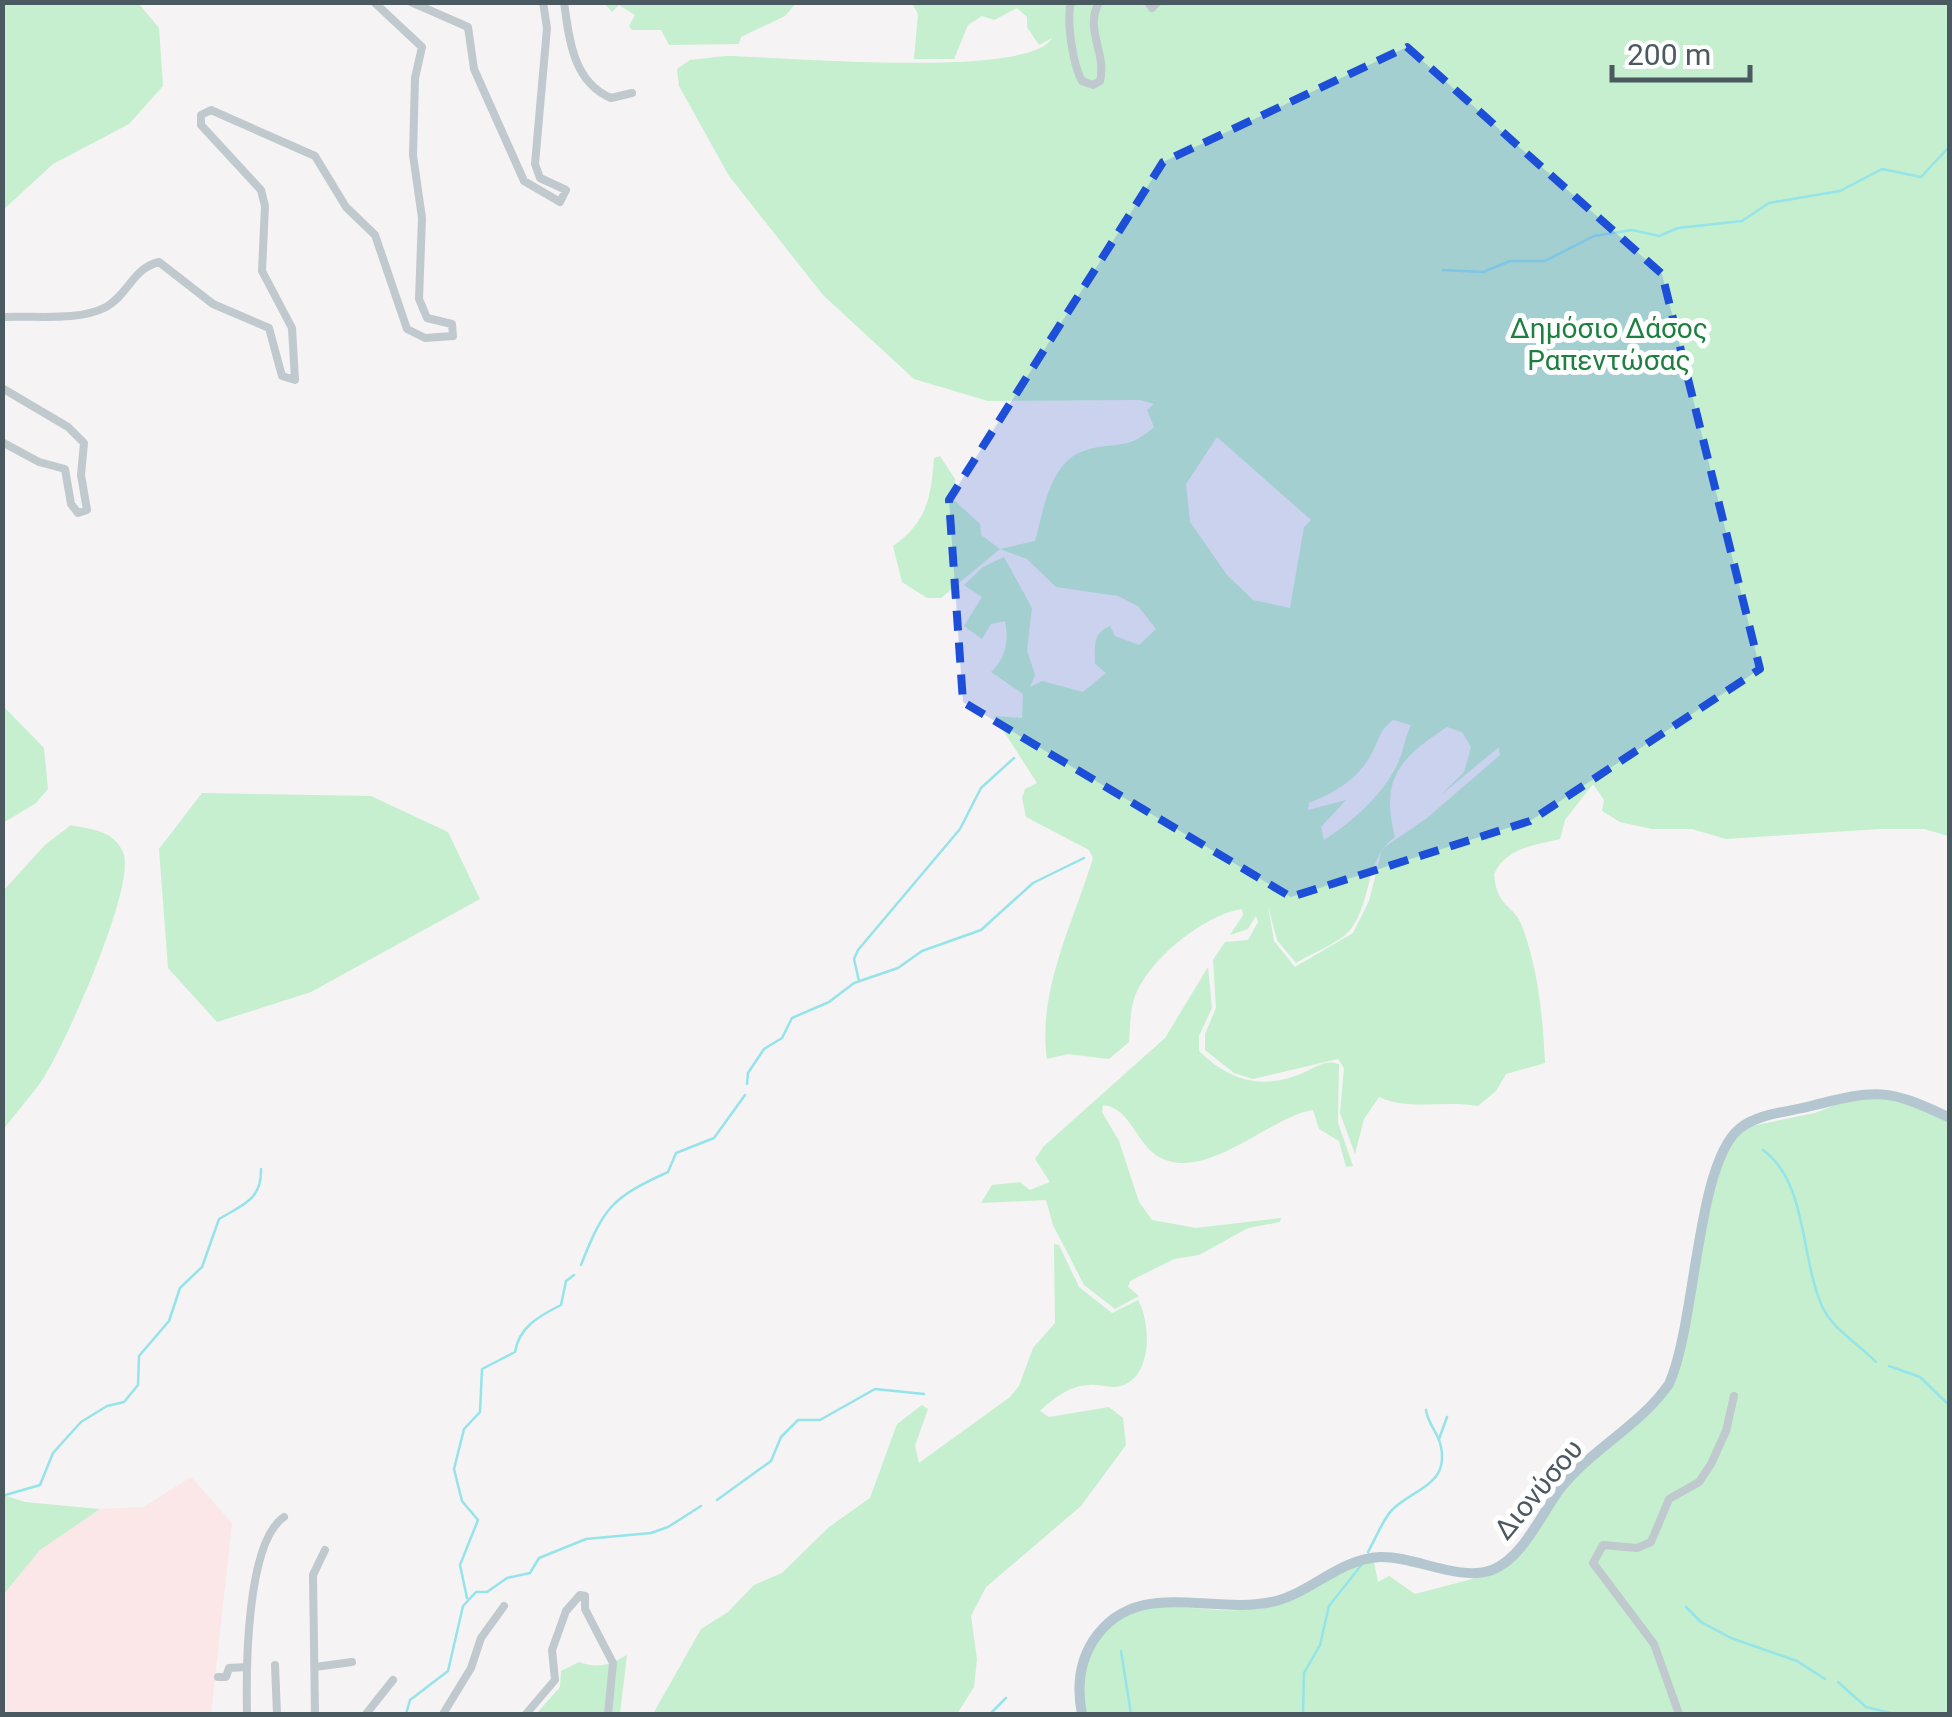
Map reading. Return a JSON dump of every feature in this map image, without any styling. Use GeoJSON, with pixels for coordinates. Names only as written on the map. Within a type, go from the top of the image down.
{"type":"FeatureCollection","features":[{"type":"Feature","properties":{"kind":"main road","name":"Διονύσου"},"geometry":{"type":"LineString","coordinates":[[1082,1714],[1080,1677],[1090,1646],[1111,1619],[1136,1604],[1270,1602],[1346,1565],[1375,1558],[1475,1573],[1498,1567],[1514,1553],[1574,1472],[1648,1409],[1668,1384],[1716,1173],[1736,1132],[1759,1118],[1868,1091],[1898,1096],[1950,1118]]}},
{"type":"Feature","properties":{"kind":"street"},"geometry":{"type":"LineString","coordinates":[[2,317],[99,310],[118,298],[142,270],[159,262],[213,304],[269,328],[281,374],[295,380],[290,325],[262,271],[262,194],[256,180],[201,125],[202,115],[210,110],[315,156],[346,208],[375,234],[410,332],[441,340],[453,336],[452,324],[428,319],[419,304],[422,218],[413,155],[415,78],[422,48],[374,2]]}},
{"type":"Feature","properties":{"kind":"street"},"geometry":{"type":"LineString","coordinates":[[411,2],[468,27],[474,68],[524,181],[560,202],[566,190],[540,178],[535,160],[547,23],[543,2]]}},
{"type":"Feature","properties":{"kind":"street"},"geometry":{"type":"LineString","coordinates":[[564,2],[570,47],[590,86],[611,98],[632,93]]}},
{"type":"Feature","properties":{"kind":"street"},"geometry":{"type":"LineString","coordinates":[[1071,2],[1067,23],[1077,71],[1082,82],[1093,86],[1100,81],[1103,66],[1093,28],[1099,2]]}},
{"type":"Feature","properties":{"kind":"street"},"geometry":{"type":"LineString","coordinates":[[1148,2],[1152,8],[1158,2]]}},
{"type":"Feature","properties":{"kind":"street"},"geometry":{"type":"LineString","coordinates":[[2,388],[68,426],[84,443],[82,475],[87,510],[78,513],[73,508],[68,474],[62,467],[39,462],[2,442]]}},
{"type":"Feature","properties":{"kind":"street"},"geometry":{"type":"LineString","coordinates":[[1680,1714],[1654,1644],[1593,1564],[1603,1545],[1630,1549],[1652,1542],[1668,1499],[1698,1484],[1712,1464],[1726,1431],[1734,1396]]}},
{"type":"Feature","properties":{"kind":"street"},"geometry":{"type":"LineString","coordinates":[[247,1714],[246,1622],[269,1538],[284,1517]]}},
{"type":"Feature","properties":{"kind":"street"},"geometry":{"type":"LineString","coordinates":[[314,1714],[313,1575],[325,1550]]}},
{"type":"Feature","properties":{"kind":"street"},"geometry":{"type":"LineString","coordinates":[[526,1714],[555,1680],[552,1650],[566,1611],[580,1595],[585,1596],[586,1609],[613,1663],[608,1714]]}},
{"type":"Feature","properties":{"kind":"street"},"geometry":{"type":"LineString","coordinates":[[442,1714],[471,1668],[480,1638],[504,1606]]}},
{"type":"Feature","properties":{"kind":"street"},"geometry":{"type":"LineString","coordinates":[[315,1667],[352,1662]]}},
{"type":"Feature","properties":{"kind":"street"},"geometry":{"type":"LineString","coordinates":[[276,1666],[276,1714]]}},
{"type":"Feature","properties":{"kind":"street"},"geometry":{"type":"LineString","coordinates":[[218,1678],[228,1676],[229,1668],[246,1667]]}},
{"type":"Feature","properties":{"kind":"street"},"geometry":{"type":"LineString","coordinates":[[366,1714],[393,1680]]}},
{"type":"Feature","properties":{"kind":"highlighted area"},"geometry":{"type":"Polygon","coordinates":[[[1407,47],[1662,274],[1760,669],[1530,821],[1291,897],[963,702],[949,500],[1163,162],[1407,47]]]}},
{"type":"Feature","properties":{"kind":"shaded area"},"geometry":{"type":"Polygon","coordinates":[[[191,1477],[232,1523],[211,1714],[3,1714],[3,1595],[40,1550],[100,1509],[144,1507],[191,1477]]]}},
{"type":"Feature","properties":{"kind":"green space"},"geometry":{"type":"Polygon","coordinates":[[[3,2],[138,3],[159,28],[163,86],[129,124],[53,164],[3,210],[3,2]]]}},
{"type":"Feature","properties":{"kind":"green space","name":"Δημόσιο Δάσος Ραπεντώσας"},"geometry":{"type":"Polygon","coordinates":[[[1074,2],[1098,3],[1097,14],[1103,2],[1949,3],[1949,836],[1924,829],[1880,829],[1726,839],[1692,829],[1652,829],[1620,822],[1602,811],[1604,800],[1593,784],[1565,820],[1560,839],[1513,853],[1494,874],[1498,894],[1522,926],[1532,959],[1545,1063],[1506,1074],[1496,1091],[1478,1106],[1403,1103],[1379,1097],[1364,1119],[1355,1154],[1340,1113],[1344,1068],[1338,1059],[1253,1079],[1234,1073],[1205,1050],[1205,1034],[1216,1008],[1213,960],[1225,942],[1248,940],[1258,922],[1256,916],[1248,929],[1230,935],[1243,915],[1242,909],[1193,931],[1162,957],[1133,1003],[1129,1042],[1109,1059],[1068,1054],[1047,1059],[1045,1033],[1052,982],[1093,858],[1089,850],[1026,817],[1022,798],[1025,789],[1037,783],[994,716],[1022,718],[1023,694],[991,672],[1005,649],[1005,621],[991,624],[982,639],[964,626],[982,597],[964,585],[983,567],[1004,557],[1032,608],[1027,650],[1035,675],[1030,687],[1042,681],[1083,692],[1106,673],[1095,664],[1096,642],[1104,629],[1110,626],[1115,636],[1139,645],[1156,629],[1138,606],[1118,596],[1056,587],[1027,559],[1000,549],[1035,541],[1049,491],[1061,467],[1081,452],[1126,443],[1144,435],[1154,427],[1147,410],[1154,404],[1140,400],[988,401],[914,379],[823,295],[729,176],[679,86],[677,69],[690,60],[725,56],[899,63],[998,59],[1033,51],[1052,38],[1039,45],[1027,27],[1027,17],[1017,8],[994,20],[982,16],[968,25],[954,59],[914,59],[918,14],[912,3],[1069,3],[1065,17],[1068,33],[1074,2]],[[1217,437],[1186,484],[1190,522],[1227,575],[1253,600],[1290,608],[1304,527],[1311,520],[1217,437]],[[1393,720],[1353,778],[1309,803],[1308,810],[1346,800],[1321,827],[1324,840],[1366,807],[1384,786],[1400,759],[1411,725],[1393,720]],[[1447,727],[1417,749],[1405,760],[1392,785],[1395,837],[1384,847],[1427,818],[1500,755],[1499,747],[1441,795],[1464,772],[1471,747],[1462,732],[1447,727]],[[1381,852],[1358,918],[1346,934],[1296,963],[1277,940],[1268,906],[1274,941],[1295,967],[1353,933],[1369,901],[1381,852]]]}},
{"type":"Feature","properties":{"kind":"green space"},"geometry":{"type":"Polygon","coordinates":[[[604,3],[796,3],[785,16],[741,37],[739,44],[669,45],[661,30],[632,30],[629,26],[635,15],[619,5],[612,12],[604,3]]]}},
{"type":"Feature","properties":{"kind":"green space"},"geometry":{"type":"Polygon","coordinates":[[[940,456],[955,479],[954,500],[980,524],[981,535],[1000,549],[941,598],[927,598],[902,582],[893,546],[913,528],[925,508],[934,458],[940,456]]]}},
{"type":"Feature","properties":{"kind":"green space"},"geometry":{"type":"Polygon","coordinates":[[[2,705],[44,748],[48,789],[36,803],[3,823],[2,705]]]}},
{"type":"Feature","properties":{"kind":"green space"},"geometry":{"type":"Polygon","coordinates":[[[202,793],[371,796],[448,832],[480,899],[311,992],[217,1022],[168,968],[159,849],[202,793]]]}},
{"type":"Feature","properties":{"kind":"green space"},"geometry":{"type":"Polygon","coordinates":[[[71,825],[102,832],[119,845],[125,869],[120,897],[96,967],[65,1037],[41,1082],[3,1130],[3,891],[45,845],[71,825]]]}},
{"type":"Feature","properties":{"kind":"green space"},"geometry":{"type":"Polygon","coordinates":[[[1208,967],[1212,1008],[1199,1036],[1199,1051],[1237,1077],[1264,1082],[1294,1077],[1324,1063],[1339,1064],[1338,1123],[1353,1166],[1346,1167],[1339,1141],[1319,1129],[1313,1110],[1217,1155],[1177,1163],[1151,1151],[1127,1119],[1103,1105],[1102,1112],[1119,1141],[1139,1202],[1152,1220],[1196,1228],[1281,1218],[1280,1222],[1248,1228],[1199,1255],[1174,1259],[1130,1281],[1128,1287],[1139,1296],[1115,1309],[1084,1285],[1053,1225],[1046,1200],[981,1203],[992,1185],[1020,1182],[1030,1190],[1050,1182],[1035,1159],[1044,1146],[1165,1038],[1208,967]]]}},
{"type":"Feature","properties":{"kind":"green space"},"geometry":{"type":"Polygon","coordinates":[[[1858,1096],[1891,1097],[1949,1122],[1949,1714],[1085,1714],[1084,1676],[1093,1648],[1116,1622],[1135,1612],[1155,1607],[1243,1610],[1265,1606],[1346,1570],[1374,1562],[1378,1582],[1389,1576],[1415,1594],[1502,1571],[1578,1474],[1666,1392],[1720,1166],[1730,1144],[1747,1127],[1815,1113],[1858,1096]]]}},
{"type":"Feature","properties":{"kind":"green space"},"geometry":{"type":"Polygon","coordinates":[[[1054,1244],[1059,1245],[1079,1287],[1112,1313],[1138,1300],[1147,1335],[1144,1360],[1139,1372],[1121,1386],[1075,1387],[1040,1411],[1049,1417],[1109,1407],[1123,1418],[1126,1445],[1081,1506],[986,1587],[971,1616],[977,1659],[974,1687],[957,1714],[653,1714],[701,1629],[728,1612],[754,1585],[782,1573],[829,1527],[870,1498],[897,1424],[922,1405],[928,1409],[915,1446],[919,1463],[1010,1397],[1019,1386],[1033,1348],[1055,1323],[1054,1244]]]}},
{"type":"Feature","properties":{"kind":"green space"},"geometry":{"type":"Polygon","coordinates":[[[3,1495],[25,1502],[100,1509],[40,1550],[3,1595],[3,1495]]]}},
{"type":"Feature","properties":{"kind":"green space"},"geometry":{"type":"Polygon","coordinates":[[[627,1655],[620,1714],[536,1714],[560,1687],[561,1671],[579,1662],[604,1665],[627,1655]]]}},
{"type":"Feature","properties":{"kind":"waterway"},"geometry":{"type":"LineString","coordinates":[[1443,270],[1483,272],[1510,261],[1545,261],[1594,236],[1632,230],[1659,236],[1678,228],[1742,221],[1769,203],[1840,191],[1882,169],[1921,177],[1950,146]]}},
{"type":"Feature","properties":{"kind":"waterway"},"geometry":{"type":"LineString","coordinates":[[859,981],[854,959],[858,950],[960,829],[981,788],[1014,758]]}},
{"type":"Feature","properties":{"kind":"waterway"},"geometry":{"type":"LineString","coordinates":[[747,1084],[748,1073],[764,1049],[782,1038],[792,1018],[829,1002],[854,983],[898,968],[922,951],[981,930],[1033,883],[1084,858]]}},
{"type":"Feature","properties":{"kind":"waterway"},"geometry":{"type":"LineString","coordinates":[[581,1265],[596,1230],[612,1206],[634,1189],[668,1172],[676,1153],[714,1138],[745,1095]]}},
{"type":"Feature","properties":{"kind":"waterway"},"geometry":{"type":"LineString","coordinates":[[1763,1150],[1778,1164],[1796,1201],[1815,1287],[1826,1314],[1876,1362]]}},
{"type":"Feature","properties":{"kind":"waterway"},"geometry":{"type":"LineString","coordinates":[[2,1496],[40,1485],[53,1453],[81,1422],[107,1406],[124,1402],[138,1385],[139,1356],[169,1321],[180,1288],[202,1267],[219,1219],[254,1195],[261,1169]]}},
{"type":"Feature","properties":{"kind":"waterway"},"geometry":{"type":"LineString","coordinates":[[467,1598],[460,1565],[478,1520],[462,1501],[454,1469],[464,1429],[480,1412],[482,1369],[515,1352],[526,1329],[561,1305],[566,1281],[574,1275]]}},
{"type":"Feature","properties":{"kind":"waterway"},"geometry":{"type":"LineString","coordinates":[[1889,1366],[1920,1377],[1950,1406]]}},
{"type":"Feature","properties":{"kind":"waterway"},"geometry":{"type":"LineString","coordinates":[[717,1500],[771,1461],[781,1437],[798,1420],[820,1420],[875,1389],[924,1394]]}},
{"type":"Feature","properties":{"kind":"waterway"},"geometry":{"type":"LineString","coordinates":[[1368,1552],[1392,1510],[1427,1485],[1440,1470],[1441,1447],[1426,1410]]}},
{"type":"Feature","properties":{"kind":"waterway"},"geometry":{"type":"LineString","coordinates":[[1439,1439],[1447,1417]]}},
{"type":"Feature","properties":{"kind":"waterway"},"geometry":{"type":"LineString","coordinates":[[406,1714],[410,1700],[448,1671],[463,1606],[476,1592],[487,1592],[507,1578],[530,1573],[539,1558],[586,1539],[651,1533],[701,1506]]}},
{"type":"Feature","properties":{"kind":"waterway"},"geometry":{"type":"LineString","coordinates":[[1303,1714],[1304,1673],[1320,1645],[1329,1606],[1363,1563]]}},
{"type":"Feature","properties":{"kind":"waterway"},"geometry":{"type":"LineString","coordinates":[[1686,1607],[1701,1622],[1731,1638],[1797,1661],[1825,1679]]}},
{"type":"Feature","properties":{"kind":"waterway"},"geometry":{"type":"LineString","coordinates":[[1121,1651],[1131,1714]]}},
{"type":"Feature","properties":{"kind":"waterway"},"geometry":{"type":"LineString","coordinates":[[1838,1682],[1866,1707],[1895,1714]]}},
{"type":"Feature","properties":{"kind":"waterway"},"geometry":{"type":"LineString","coordinates":[[990,1714],[1006,1698]]}}]}
